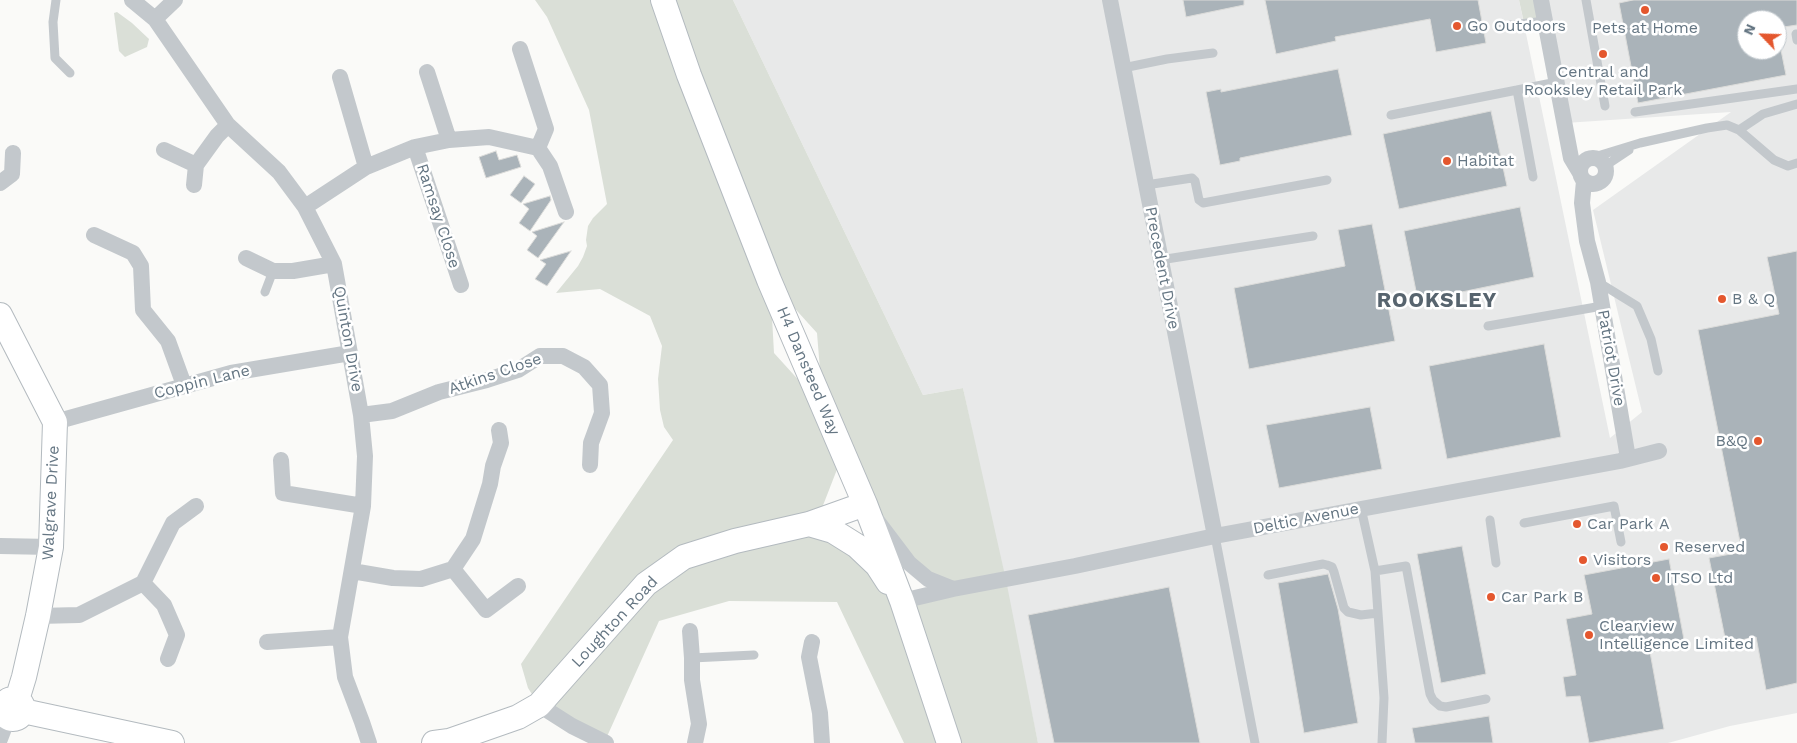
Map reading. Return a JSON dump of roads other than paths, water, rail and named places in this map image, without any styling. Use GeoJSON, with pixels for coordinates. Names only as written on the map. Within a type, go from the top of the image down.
{"type":"FeatureCollection","features":[{"type":"Feature","properties":{"kind":"street","name":"Quinton Drive"},"geometry":{"type":"LineString","coordinates":[[132,0],[155,19],[228,125],[279,172],[305,207],[334,264],[361,414],[365,456],[363,506],[340,637],[345,677],[369,743]]}},
{"type":"Feature","properties":{"kind":"street"},"geometry":{"type":"LineString","coordinates":[[155,19],[175,0]]}},
{"type":"Feature","properties":{"kind":"street","name":"H4 Dansteed Way"},"geometry":{"type":"LineString","coordinates":[[663,0],[689,75],[770,280],[865,504],[902,602],[949,743]]}},
{"type":"Feature","properties":{"kind":"street","name":"Precedent Drive"},"geometry":{"type":"LineString","coordinates":[[1110,0],[1215,536]]}},
{"type":"Feature","properties":{"kind":"street"},"geometry":{"type":"LineString","coordinates":[[1541,0],[1570,158],[1587,179]]}},
{"type":"Feature","properties":{"kind":"street"},"geometry":{"type":"LineString","coordinates":[[520,49],[546,129],[538,148],[550,166],[566,212]]}},
{"type":"Feature","properties":{"kind":"street"},"geometry":{"type":"LineString","coordinates":[[427,72],[449,140]]}},
{"type":"Feature","properties":{"kind":"street"},"geometry":{"type":"LineString","coordinates":[[340,77],[366,166]]}},
{"type":"Feature","properties":{"kind":"street"},"geometry":{"type":"LineString","coordinates":[[1565,123],[1598,162],[1605,175],[1587,179]]}},
{"type":"Feature","properties":{"kind":"street"},"geometry":{"type":"LineString","coordinates":[[194,185],[196,165],[217,136],[228,125]]}},
{"type":"Feature","properties":{"kind":"street","name":"Ramsay Close"},"geometry":{"type":"LineString","coordinates":[[305,207],[366,166],[415,147],[449,140],[489,137],[538,148]]}},
{"type":"Feature","properties":{"kind":"street","name":"Ramsay Close"},"geometry":{"type":"LineString","coordinates":[[415,147],[460,285]]}},
{"type":"Feature","properties":{"kind":"street"},"geometry":{"type":"LineString","coordinates":[[164,150],[196,165]]}},
{"type":"Feature","properties":{"kind":"street"},"geometry":{"type":"LineString","coordinates":[[0,183],[12,174],[13,153]]}},
{"type":"Feature","properties":{"kind":"street"},"geometry":{"type":"LineString","coordinates":[[1587,179],[1581,166],[1587,159],[1598,162]]}},
{"type":"Feature","properties":{"kind":"street","name":"Patriot Drive"},"geometry":{"type":"LineString","coordinates":[[1587,179],[1582,203],[1587,241],[1598,282],[1628,458]]}},
{"type":"Feature","properties":{"kind":"street"},"geometry":{"type":"LineString","coordinates":[[94,235],[133,253],[141,266],[144,310],[168,341],[184,385]]}},
{"type":"Feature","properties":{"kind":"street"},"geometry":{"type":"LineString","coordinates":[[246,258],[274,270],[293,271],[334,264]]}},
{"type":"Feature","properties":{"kind":"street","name":"Walgrave Drive"},"geometry":{"type":"LineString","coordinates":[[0,315],[55,422],[51,547],[24,677],[8,714]]}},
{"type":"Feature","properties":{"kind":"street","name":"Coppin Lane"},"geometry":{"type":"LineString","coordinates":[[55,422],[231,373],[350,353]]}},
{"type":"Feature","properties":{"kind":"street","name":"Atkins Close"},"geometry":{"type":"LineString","coordinates":[[361,414],[392,411],[439,392],[518,370],[540,356],[563,356],[584,367],[600,384],[602,412],[591,443],[590,465]]}},
{"type":"Feature","properties":{"kind":"street"},"geometry":{"type":"LineString","coordinates":[[352,571],[393,578],[421,580],[452,568],[473,539],[501,443],[499,430]]}},
{"type":"Feature","properties":{"kind":"street","name":"Deltic Avenue"},"geometry":{"type":"LineString","coordinates":[[902,602],[953,589],[1075,566],[1215,536],[1660,452]]}},
{"type":"Feature","properties":{"kind":"street"},"geometry":{"type":"LineString","coordinates":[[281,460],[278,493],[363,506]]}},
{"type":"Feature","properties":{"kind":"street"},"geometry":{"type":"LineString","coordinates":[[865,504],[908,563],[928,579],[953,589]]}},
{"type":"Feature","properties":{"kind":"street","name":"Loughton Road"},"geometry":{"type":"LineString","coordinates":[[434,743],[518,718],[539,705],[646,584],[684,557],[735,541],[809,524],[865,504]]}},
{"type":"Feature","properties":{"kind":"street"},"geometry":{"type":"LineString","coordinates":[[38,616],[79,615],[144,583],[173,522],[196,506]]}},
{"type":"Feature","properties":{"kind":"street"},"geometry":{"type":"LineString","coordinates":[[809,524],[834,531],[857,546],[877,565],[902,602]]}},
{"type":"Feature","properties":{"kind":"street"},"geometry":{"type":"LineString","coordinates":[[0,546],[51,547]]}},
{"type":"Feature","properties":{"kind":"street"},"geometry":{"type":"LineString","coordinates":[[452,568],[486,610],[518,586]]}},
{"type":"Feature","properties":{"kind":"street"},"geometry":{"type":"LineString","coordinates":[[144,583],[164,605],[177,635],[168,659]]}},
{"type":"Feature","properties":{"kind":"street"},"geometry":{"type":"LineString","coordinates":[[690,631],[692,680],[699,724],[695,743]]}},
{"type":"Feature","properties":{"kind":"street"},"geometry":{"type":"LineString","coordinates":[[267,642],[340,637]]}},
{"type":"Feature","properties":{"kind":"street"},"geometry":{"type":"LineString","coordinates":[[812,642],[809,657],[820,713],[822,743]]}},
{"type":"Feature","properties":{"kind":"street"},"geometry":{"type":"LineString","coordinates":[[539,705],[572,726],[606,743]]}},
{"type":"Feature","properties":{"kind":"street"},"geometry":{"type":"LineString","coordinates":[[8,714],[172,743]]}},
{"type":"Feature","properties":{"kind":"lane"},"geometry":{"type":"LineString","coordinates":[[56,0],[53,22],[55,58],[70,73]]}},
{"type":"Feature","properties":{"kind":"lane"},"geometry":{"type":"LineString","coordinates":[[1586,0],[1605,106]]}},
{"type":"Feature","properties":{"kind":"lane"},"geometry":{"type":"LineString","coordinates":[[1503,26],[1545,22]]}},
{"type":"Feature","properties":{"kind":"lane"},"geometry":{"type":"LineString","coordinates":[[1123,68],[1167,59],[1213,53]]}},
{"type":"Feature","properties":{"kind":"lane"},"geometry":{"type":"LineString","coordinates":[[1392,115],[1557,82]]}},
{"type":"Feature","properties":{"kind":"lane"},"geometry":{"type":"LineString","coordinates":[[1635,112],[1797,89]]}},
{"type":"Feature","properties":{"kind":"lane"},"geometry":{"type":"LineString","coordinates":[[1517,90],[1533,177]]}},
{"type":"Feature","properties":{"kind":"lane"},"geometry":{"type":"LineString","coordinates":[[1739,130],[1763,114],[1797,104]]}},
{"type":"Feature","properties":{"kind":"lane"},"geometry":{"type":"LineString","coordinates":[[1598,162],[1640,143],[1727,125],[1739,130],[1774,160],[1788,166],[1797,163]]}},
{"type":"Feature","properties":{"kind":"lane"},"geometry":{"type":"LineString","coordinates":[[1598,162],[1640,143]]}},
{"type":"Feature","properties":{"kind":"lane"},"geometry":{"type":"LineString","coordinates":[[1146,185],[1192,178],[1195,181],[1199,200],[1203,203],[1327,180]]}},
{"type":"Feature","properties":{"kind":"lane"},"geometry":{"type":"LineString","coordinates":[[1160,260],[1313,236]]}},
{"type":"Feature","properties":{"kind":"lane"},"geometry":{"type":"LineString","coordinates":[[265,292],[274,270]]}},
{"type":"Feature","properties":{"kind":"lane"},"geometry":{"type":"LineString","coordinates":[[1598,282],[1637,306],[1651,339],[1658,371]]}},
{"type":"Feature","properties":{"kind":"lane"},"geometry":{"type":"LineString","coordinates":[[1488,326],[1602,306]]}},
{"type":"Feature","properties":{"kind":"lane"},"geometry":{"type":"LineString","coordinates":[[1524,523],[1614,506],[1621,542]]}},
{"type":"Feature","properties":{"kind":"lane"},"geometry":{"type":"LineString","coordinates":[[1361,508],[1375,571],[1384,698],[1382,743]]}},
{"type":"Feature","properties":{"kind":"lane"},"geometry":{"type":"LineString","coordinates":[[1490,520],[1496,564]]}},
{"type":"Feature","properties":{"kind":"lane"},"geometry":{"type":"LineString","coordinates":[[1215,536],[1255,743]]}},
{"type":"Feature","properties":{"kind":"lane"},"geometry":{"type":"LineString","coordinates":[[1268,575],[1323,564],[1327,565],[1332,567],[1344,608],[1348,612],[1362,615],[1378,613]]}},
{"type":"Feature","properties":{"kind":"lane"},"geometry":{"type":"LineString","coordinates":[[1375,571],[1406,566],[1430,694],[1433,700],[1440,706],[1446,706],[1486,699]]}},
{"type":"Feature","properties":{"kind":"lane"},"geometry":{"type":"LineString","coordinates":[[692,658],[754,655]]}},
{"type":"Feature","properties":{"kind":"place","name":"Pets at Home"},"geometry":{"type":"Point","coordinates":[1645,10]}},
{"type":"Feature","properties":{"kind":"place","name":"Go Outdoors"},"geometry":{"type":"Point","coordinates":[1457,26]}},
{"type":"Feature","properties":{"kind":"place","name":"Central and Rooksley Retail Park"},"geometry":{"type":"Point","coordinates":[1603,54]}},
{"type":"Feature","properties":{"kind":"place","name":"Habitat"},"geometry":{"type":"Point","coordinates":[1447,161]}},
{"type":"Feature","properties":{"kind":"place","name":"B & Q"},"geometry":{"type":"Point","coordinates":[1722,299]}},
{"type":"Feature","properties":{"kind":"place","name":"B&Q"},"geometry":{"type":"Point","coordinates":[1758,441]}},
{"type":"Feature","properties":{"kind":"place","name":"Car Park A"},"geometry":{"type":"Point","coordinates":[1577,524]}},
{"type":"Feature","properties":{"kind":"place","name":"Reserved"},"geometry":{"type":"Point","coordinates":[1664,547]}},
{"type":"Feature","properties":{"kind":"place","name":"Visitors"},"geometry":{"type":"Point","coordinates":[1583,560]}},
{"type":"Feature","properties":{"kind":"place","name":"ITSO Ltd"},"geometry":{"type":"Point","coordinates":[1656,578]}},
{"type":"Feature","properties":{"kind":"place","name":"Car Park B"},"geometry":{"type":"Point","coordinates":[1491,597]}},
{"type":"Feature","properties":{"kind":"place","name":"Clearview Intelligence Limited"},"geometry":{"type":"Point","coordinates":[1589,635]}},
{"type":"Feature","properties":{"kind":"district","name":"ROOKSLEY"},"geometry":{"type":"Point","coordinates":[1437,301]}}]}
